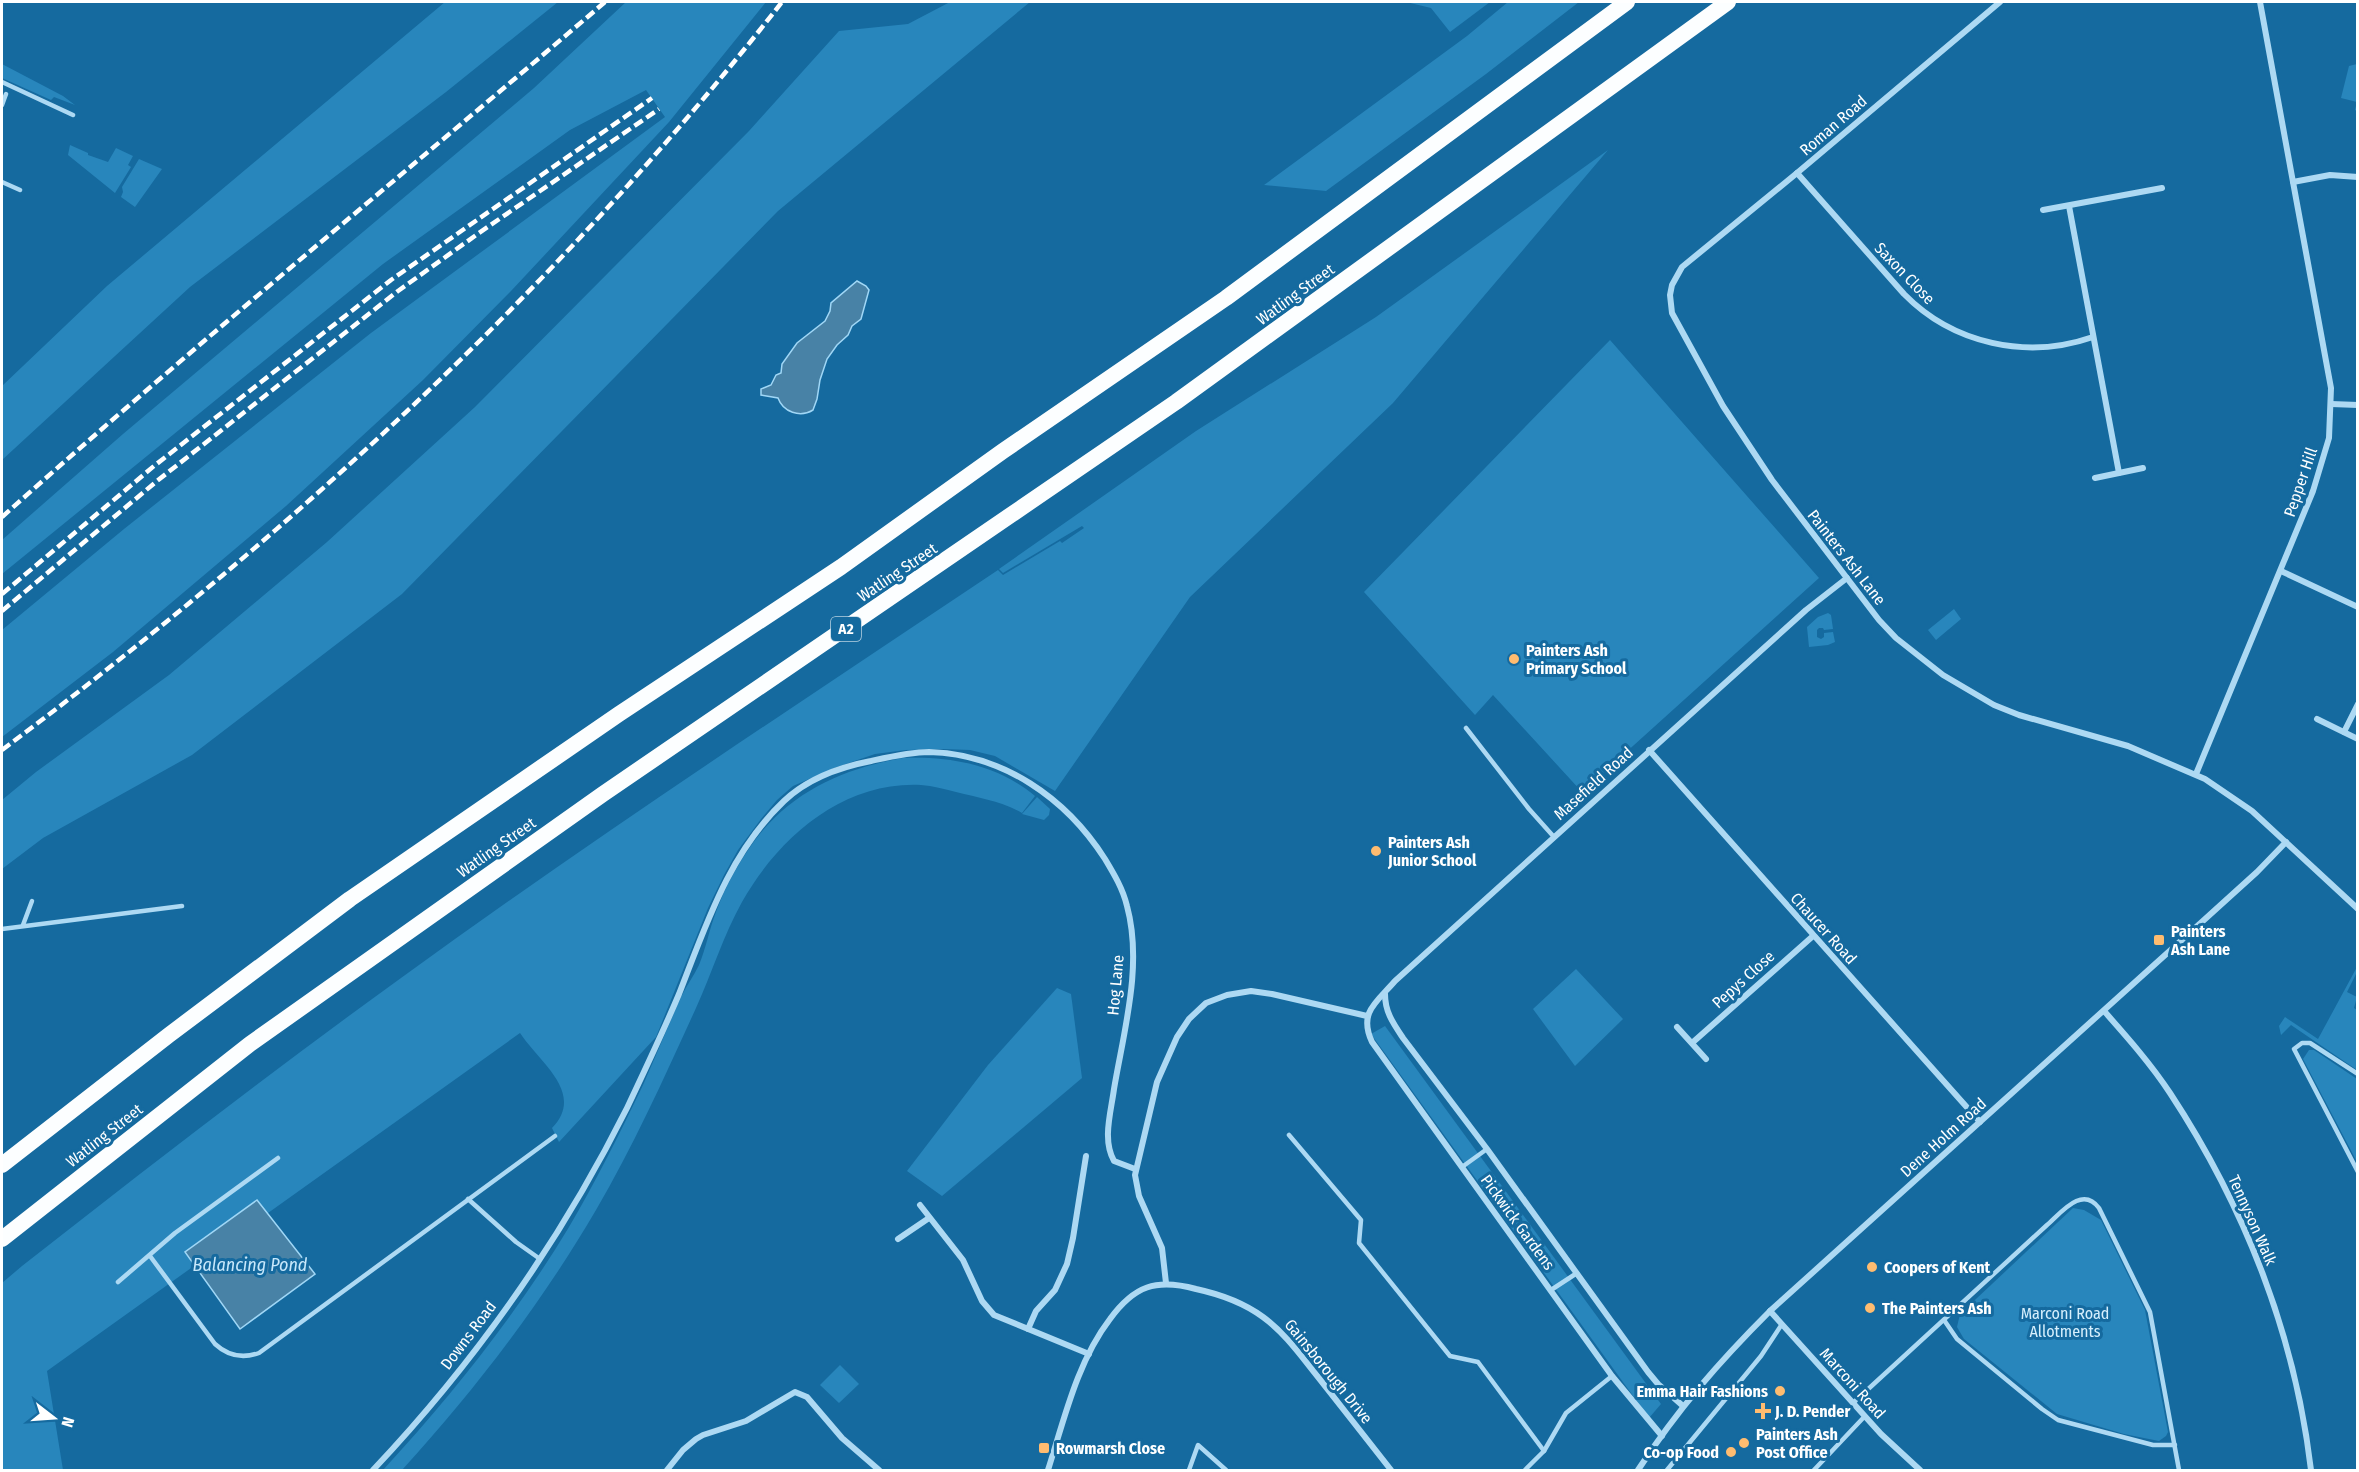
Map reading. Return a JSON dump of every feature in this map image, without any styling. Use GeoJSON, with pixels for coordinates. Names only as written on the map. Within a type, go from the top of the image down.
{"type":"FeatureCollection","features":[{"type":"Feature","properties":{"kind":"highway"},"geometry":{"type":"LineString","coordinates":[[2,1165],[169,1035],[350,899],[619,714],[842,567],[1003,451],[1226,298],[1627,2]]}},
{"type":"Feature","properties":{"kind":"highway","name":"Watling Street"},"geometry":{"type":"LineString","coordinates":[[2,1239],[278,1024],[613,788],[1176,402],[1728,2]]}},
{"type":"Feature","properties":{"kind":"highway"},"geometry":{"type":"LineString","coordinates":[[1695,26],[1739,2]]}},
{"type":"Feature","properties":{"kind":"street","name":"Roman Road"},"geometry":{"type":"LineString","coordinates":[[1682,267],[2000,2]]}},
{"type":"Feature","properties":{"kind":"street","name":"Pepper Hill"},"geometry":{"type":"LineString","coordinates":[[2196,774],[2320,475],[2329,438],[2331,404],[2325,352],[2260,2]]}},
{"type":"Feature","properties":{"kind":"street","name":"Saxon Close"},"geometry":{"type":"LineString","coordinates":[[1797,173],[1904,294],[1921,311],[1946,327],[1986,342],[2013,346],[2054,346],[2093,337]]}},
{"type":"Feature","properties":{"kind":"street"},"geometry":{"type":"LineString","coordinates":[[2294,182],[2330,175],[2358,177]]}},
{"type":"Feature","properties":{"kind":"street"},"geometry":{"type":"LineString","coordinates":[[2043,210],[2162,188]]}},
{"type":"Feature","properties":{"kind":"street"},"geometry":{"type":"LineString","coordinates":[[2069,206],[2119,473]]}},
{"type":"Feature","properties":{"kind":"street","name":"Painters Ash Lane"},"geometry":{"type":"LineString","coordinates":[[1682,267],[1674,279],[1670,296],[1673,317],[1723,406],[1752,451],[1846,578],[1896,638],[1932,667],[1981,699],[2019,715],[2128,747],[2196,774],[2242,804],[2358,909]]}},
{"type":"Feature","properties":{"kind":"street"},"geometry":{"type":"LineString","coordinates":[[2331,404],[2358,405]]}},
{"type":"Feature","properties":{"kind":"street"},"geometry":{"type":"LineString","coordinates":[[2095,478],[2142,468]]}},
{"type":"Feature","properties":{"kind":"street"},"geometry":{"type":"LineString","coordinates":[[2281,571],[2358,607]]}},
{"type":"Feature","properties":{"kind":"street","name":"Masefield Road"},"geometry":{"type":"LineString","coordinates":[[1367,1016],[1372,1005],[1395,981],[1649,750],[1806,610],[1846,578]]}},
{"type":"Feature","properties":{"kind":"street"},"geometry":{"type":"LineString","coordinates":[[2344,732],[2358,704]]}},
{"type":"Feature","properties":{"kind":"street"},"geometry":{"type":"LineString","coordinates":[[2317,719],[2358,739]]}},
{"type":"Feature","properties":{"kind":"street","name":"Chaucer Road"},"geometry":{"type":"LineString","coordinates":[[1649,750],[1980,1122]]}},
{"type":"Feature","properties":{"kind":"street","name":"Downs Road"},"geometry":{"type":"LineString","coordinates":[[373,1470],[422,1416],[473,1352],[540,1259],[609,1143],[646,1069],[724,883],[751,839],[787,798],[808,784],[847,766],[929,752],[969,758],[1003,768],[1036,787],[1062,807]]}},
{"type":"Feature","properties":{"kind":"street","name":"Hog Lane"},"geometry":{"type":"LineString","coordinates":[[1062,807],[1086,832],[1107,862],[1122,890],[1129,910],[1132,952],[1130,995],[1108,1143],[1114,1161],[1136,1169]]}},
{"type":"Feature","properties":{"kind":"street","name":"Dene Holm Road"},"geometry":{"type":"LineString","coordinates":[[1638,1470],[1683,1406],[1714,1368],[1770,1311],[2257,872],[2286,842]]}},
{"type":"Feature","properties":{"kind":"street","name":"Pepys Close"},"geometry":{"type":"LineString","coordinates":[[1692,1043],[1813,936]]}},
{"type":"Feature","properties":{"kind":"street"},"geometry":{"type":"LineString","coordinates":[[1048,1470],[1078,1380],[1089,1354],[1108,1321],[1126,1302],[1145,1288],[1166,1283],[1162,1248],[1139,1196],[1135,1181],[1160,1075],[1182,1029],[1194,1012],[1206,1003],[1236,993],[1260,992],[1367,1016]]}},
{"type":"Feature","properties":{"kind":"street","name":"Pickwick Gardens"},"geometry":{"type":"LineString","coordinates":[[1385,994],[1390,1020],[1487,1149],[1648,1372],[1683,1406]]}},
{"type":"Feature","properties":{"kind":"street","name":"Tennyson Walk"},"geometry":{"type":"LineString","coordinates":[[2104,1011],[2169,1092],[2210,1158],[2242,1224],[2267,1284],[2290,1352],[2312,1470]]}},
{"type":"Feature","properties":{"kind":"street","name":"Pickwick Gardens"},"geometry":{"type":"LineString","coordinates":[[1367,1016],[1367,1029],[1372,1042],[1612,1376],[1662,1436]]}},
{"type":"Feature","properties":{"kind":"street"},"geometry":{"type":"LineString","coordinates":[[1677,1027],[1706,1059]]}},
{"type":"Feature","properties":{"kind":"street"},"geometry":{"type":"LineString","coordinates":[[1028,1329],[1038,1308],[1054,1290],[1066,1264],[1073,1238],[1086,1156]]}},
{"type":"Feature","properties":{"kind":"street"},"geometry":{"type":"LineString","coordinates":[[920,1205],[963,1260],[986,1307],[998,1317],[1089,1354]]}},
{"type":"Feature","properties":{"kind":"street"},"geometry":{"type":"LineString","coordinates":[[898,1239],[929,1218]]}},
{"type":"Feature","properties":{"kind":"street","name":"Gainsborough Drive"},"geometry":{"type":"LineString","coordinates":[[1166,1283],[1205,1291],[1241,1305],[1270,1323],[1291,1343],[1391,1470]]}},
{"type":"Feature","properties":{"kind":"street","name":"Marconi Road"},"geometry":{"type":"LineString","coordinates":[[1770,1311],[1865,1416],[1920,1470]]}},
{"type":"Feature","properties":{"kind":"street"},"geometry":{"type":"LineString","coordinates":[[667,1470],[683,1450],[700,1437],[740,1423],[795,1392],[807,1397],[842,1438],[879,1470]]}},
{"type":"Feature","properties":{"kind":"lane"},"geometry":{"type":"LineString","coordinates":[[2,82],[73,115]]}},
{"type":"Feature","properties":{"kind":"lane"},"geometry":{"type":"LineString","coordinates":[[2,105],[6,94]]}},
{"type":"Feature","properties":{"kind":"lane"},"geometry":{"type":"LineString","coordinates":[[2,182],[20,189]]}},
{"type":"Feature","properties":{"kind":"lane"},"geometry":{"type":"LineString","coordinates":[[1466,728],[1554,837]]}},
{"type":"Feature","properties":{"kind":"lane"},"geometry":{"type":"LineString","coordinates":[[23,925],[32,901]]}},
{"type":"Feature","properties":{"kind":"lane"},"geometry":{"type":"LineString","coordinates":[[2,929],[182,906]]}},
{"type":"Feature","properties":{"kind":"lane"},"geometry":{"type":"LineString","coordinates":[[2358,1074],[2310,1043],[2302,1043],[2294,1049],[2358,1172]]}},
{"type":"Feature","properties":{"kind":"lane"},"geometry":{"type":"LineString","coordinates":[[1289,1135],[1360,1220],[1359,1243],[1450,1356],[1478,1362],[1544,1451]]}},
{"type":"Feature","properties":{"kind":"lane"},"geometry":{"type":"LineString","coordinates":[[150,1256],[215,1344],[225,1352],[247,1357],[259,1353],[555,1136]]}},
{"type":"Feature","properties":{"kind":"lane"},"geometry":{"type":"LineString","coordinates":[[1462,1167],[1487,1149]]}},
{"type":"Feature","properties":{"kind":"lane"},"geometry":{"type":"LineString","coordinates":[[118,1282],[175,1233],[278,1158]]}},
{"type":"Feature","properties":{"kind":"lane"},"geometry":{"type":"LineString","coordinates":[[468,1199],[516,1242],[540,1259]]}},
{"type":"Feature","properties":{"kind":"lane"},"geometry":{"type":"LineString","coordinates":[[1853,1403],[2075,1201],[2084,1199],[2092,1201],[2105,1220],[2148,1306],[2180,1470]]}},
{"type":"Feature","properties":{"kind":"lane"},"geometry":{"type":"LineString","coordinates":[[1551,1290],[1577,1273]]}},
{"type":"Feature","properties":{"kind":"lane"},"geometry":{"type":"LineString","coordinates":[[1944,1320],[1957,1339],[2058,1420],[2157,1446],[2175,1445]]}},
{"type":"Feature","properties":{"kind":"lane"},"geometry":{"type":"LineString","coordinates":[[1666,1470],[1761,1356],[1782,1324]]}},
{"type":"Feature","properties":{"kind":"lane"},"geometry":{"type":"LineString","coordinates":[[1526,1470],[1544,1451],[1566,1413],[1612,1376]]}},
{"type":"Feature","properties":{"kind":"lane"},"geometry":{"type":"LineString","coordinates":[[1814,1470],[1865,1416]]}},
{"type":"Feature","properties":{"kind":"lane"},"geometry":{"type":"LineString","coordinates":[[1189,1470],[1198,1445],[1226,1470]]}},
{"type":"Feature","properties":{"kind":"green space"},"geometry":{"type":"Polygon","coordinates":[[[445,2],[558,2],[446,92],[190,287],[2,460],[2,386],[107,286],[445,2]]]}},
{"type":"Feature","properties":{"kind":"green space"},"geometry":{"type":"Polygon","coordinates":[[[626,2],[766,2],[669,122],[511,291],[423,380],[286,506],[113,652],[2,737],[2,630],[124,529],[371,333],[665,117],[646,90],[570,130],[383,264],[2,574],[2,540],[123,434],[534,88],[626,2]]]}},
{"type":"Feature","properties":{"kind":"green space"},"geometry":{"type":"Polygon","coordinates":[[[950,2],[1030,2],[778,211],[402,594],[192,755],[43,838],[2,869],[2,800],[36,772],[169,675],[327,542],[475,407],[749,131],[839,31],[908,24],[950,2]]]}},
{"type":"Feature","properties":{"kind":"green space"},"geometry":{"type":"Polygon","coordinates":[[[1406,2],[1490,2],[1450,32],[1431,8],[1406,2]]]}},
{"type":"Feature","properties":{"kind":"green space"},"geometry":{"type":"Polygon","coordinates":[[[1508,2],[1579,2],[1486,74],[1326,191],[1264,185],[1467,36],[1508,2]]]}},
{"type":"Feature","properties":{"kind":"green space"},"geometry":{"type":"Polygon","coordinates":[[[2,64],[63,96],[75,105],[54,97],[51,100],[2,78],[2,64]]]}},
{"type":"Feature","properties":{"kind":"green space"},"geometry":{"type":"Polygon","coordinates":[[[2358,64],[2357,111],[2355,110],[2357,102],[2341,98],[2349,66],[2358,64]]]}},
{"type":"Feature","properties":{"kind":"green space"},"geometry":{"type":"Polygon","coordinates":[[[70,145],[108,162],[116,148],[133,156],[128,165],[131,167],[115,193],[68,155],[70,145]]]}},
{"type":"Feature","properties":{"kind":"green space"},"geometry":{"type":"Polygon","coordinates":[[[1608,150],[1393,403],[1190,597],[1055,791],[995,756],[970,750],[943,749],[875,754],[793,786],[761,819],[738,850],[724,875],[708,908],[656,1037],[559,1142],[552,1128],[561,1115],[564,1102],[562,1090],[556,1078],[520,1033],[47,1371],[63,1470],[2,1470],[2,1283],[22,1266],[257,1084],[474,925],[698,771],[998,570],[1003,575],[1060,541],[1062,543],[1084,528],[1082,526],[1003,573],[999,569],[1196,431],[1376,317],[1608,150]]]}},
{"type":"Feature","properties":{"kind":"green space"},"geometry":{"type":"Polygon","coordinates":[[[139,159],[162,169],[135,207],[121,197],[122,187],[139,159]]]}},
{"type":"Feature","properties":{"kind":"green space"},"geometry":{"type":"Polygon","coordinates":[[[1610,340],[1819,578],[1582,792],[1493,695],[1475,715],[1364,592],[1610,340]]]}},
{"type":"Feature","properties":{"kind":"green space"},"geometry":{"type":"Polygon","coordinates":[[[1954,609],[1961,619],[1936,640],[1928,630],[1954,609]]]}},
{"type":"Feature","properties":{"kind":"green space"},"geometry":{"type":"Polygon","coordinates":[[[1828,613],[1831,615],[1833,629],[1819,628],[1817,637],[1821,639],[1824,633],[1833,632],[1835,642],[1809,647],[1807,627],[1818,617],[1828,613]]]}},
{"type":"Feature","properties":{"kind":"green space"},"geometry":{"type":"Polygon","coordinates":[[[903,758],[939,759],[973,765],[1006,777],[1035,796],[1022,813],[998,803],[939,788],[921,785],[892,786],[840,803],[816,818],[774,856],[757,878],[735,915],[696,1008],[649,1110],[610,1185],[575,1245],[506,1345],[429,1440],[402,1470],[383,1470],[434,1413],[505,1323],[569,1227],[626,1121],[681,997],[699,965],[728,884],[755,840],[786,808],[821,784],[861,768],[903,758]]]}},
{"type":"Feature","properties":{"kind":"green space"},"geometry":{"type":"Polygon","coordinates":[[[1037,797],[1050,809],[1049,815],[1044,820],[1022,814],[1037,797]]]}},
{"type":"Feature","properties":{"kind":"green space"},"geometry":{"type":"Polygon","coordinates":[[[2357,967],[2357,972],[2347,992],[2357,997],[2354,1008],[2357,1010],[2357,1070],[2291,1025],[2281,1035],[2279,1026],[2285,1017],[2318,1039],[2357,967]]]}},
{"type":"Feature","properties":{"kind":"green space"},"geometry":{"type":"Polygon","coordinates":[[[1576,969],[1623,1019],[1575,1066],[1533,1009],[1576,969]]]}},
{"type":"Feature","properties":{"kind":"green space"},"geometry":{"type":"Polygon","coordinates":[[[1057,988],[1071,994],[1082,1078],[942,1196],[907,1171],[988,1065],[1057,988]]]}},
{"type":"Feature","properties":{"kind":"green space"},"geometry":{"type":"Polygon","coordinates":[[[1385,1026],[1661,1404],[1649,1418],[1371,1034],[1385,1026]]]}},
{"type":"Feature","properties":{"kind":"green space"},"geometry":{"type":"Polygon","coordinates":[[[2309,1050],[2314,1050],[2357,1079],[2357,1162],[2303,1059],[2309,1050]]]}},
{"type":"Feature","properties":{"kind":"green space","name":"Marconi Road Allotments"},"geometry":{"type":"Polygon","coordinates":[[[2073,1208],[2084,1210],[2101,1220],[2145,1310],[2168,1432],[2159,1441],[2124,1434],[2057,1414],[1964,1339],[1957,1327],[1960,1314],[2073,1208]]]}},
{"type":"Feature","properties":{"kind":"green space"},"geometry":{"type":"Polygon","coordinates":[[[840,1365],[859,1384],[839,1403],[820,1385],[840,1365]]]}},
{"type":"Feature","properties":{"kind":"water"},"geometry":{"type":"Polygon","coordinates":[[[857,281],[869,290],[861,319],[852,326],[848,335],[827,359],[813,410],[803,413],[792,412],[780,403],[778,398],[761,395],[761,389],[771,385],[776,375],[781,373],[782,364],[797,343],[825,321],[831,303],[857,281]]]}},
{"type":"Feature","properties":{"kind":"water","name":"Balancing Pond"},"geometry":{"type":"Polygon","coordinates":[[[257,1200],[315,1274],[240,1329],[185,1252],[257,1200]]]}},
{"type":"Feature","properties":{"kind":"railway"},"geometry":{"type":"LineString","coordinates":[[2,517],[226,322],[605,2]]}},
{"type":"Feature","properties":{"kind":"railway"},"geometry":{"type":"LineString","coordinates":[[2,750],[109,668],[214,582],[317,494],[417,402],[607,209],[696,107],[782,2]]}},
{"type":"Feature","properties":{"kind":"railway"},"geometry":{"type":"LineString","coordinates":[[2,594],[154,466],[391,280],[652,98]]}},
{"type":"Feature","properties":{"kind":"railway"},"geometry":{"type":"LineString","coordinates":[[2,611],[157,481],[398,291],[659,109]]}},
{"type":"Feature","properties":{"kind":"place","name":"Painters Ash Primary School"},"geometry":{"type":"Point","coordinates":[1514,659]}},
{"type":"Feature","properties":{"kind":"place","name":"Painters Ash Junior School"},"geometry":{"type":"Point","coordinates":[1376,851]}},
{"type":"Feature","properties":{"kind":"place","name":"Painters Ash Lane"},"geometry":{"type":"Point","coordinates":[2159,940]}},
{"type":"Feature","properties":{"kind":"place","name":"Coopers of Kent"},"geometry":{"type":"Point","coordinates":[1872,1267]}},
{"type":"Feature","properties":{"kind":"place","name":"The Painters Ash"},"geometry":{"type":"Point","coordinates":[1870,1308]}},
{"type":"Feature","properties":{"kind":"place","name":"Emma Hair Fashions"},"geometry":{"type":"Point","coordinates":[1780,1391]}},
{"type":"Feature","properties":{"kind":"place","name":"J. D. Pender"},"geometry":{"type":"Point","coordinates":[1763,1411]}},
{"type":"Feature","properties":{"kind":"place","name":"Painters Ash Post Office"},"geometry":{"type":"Point","coordinates":[1744,1443]}},
{"type":"Feature","properties":{"kind":"place","name":"Rowmarsh Close"},"geometry":{"type":"Point","coordinates":[1044,1448]}},
{"type":"Feature","properties":{"kind":"place","name":"Co-op Food"},"geometry":{"type":"Point","coordinates":[1731,1452]}}]}
